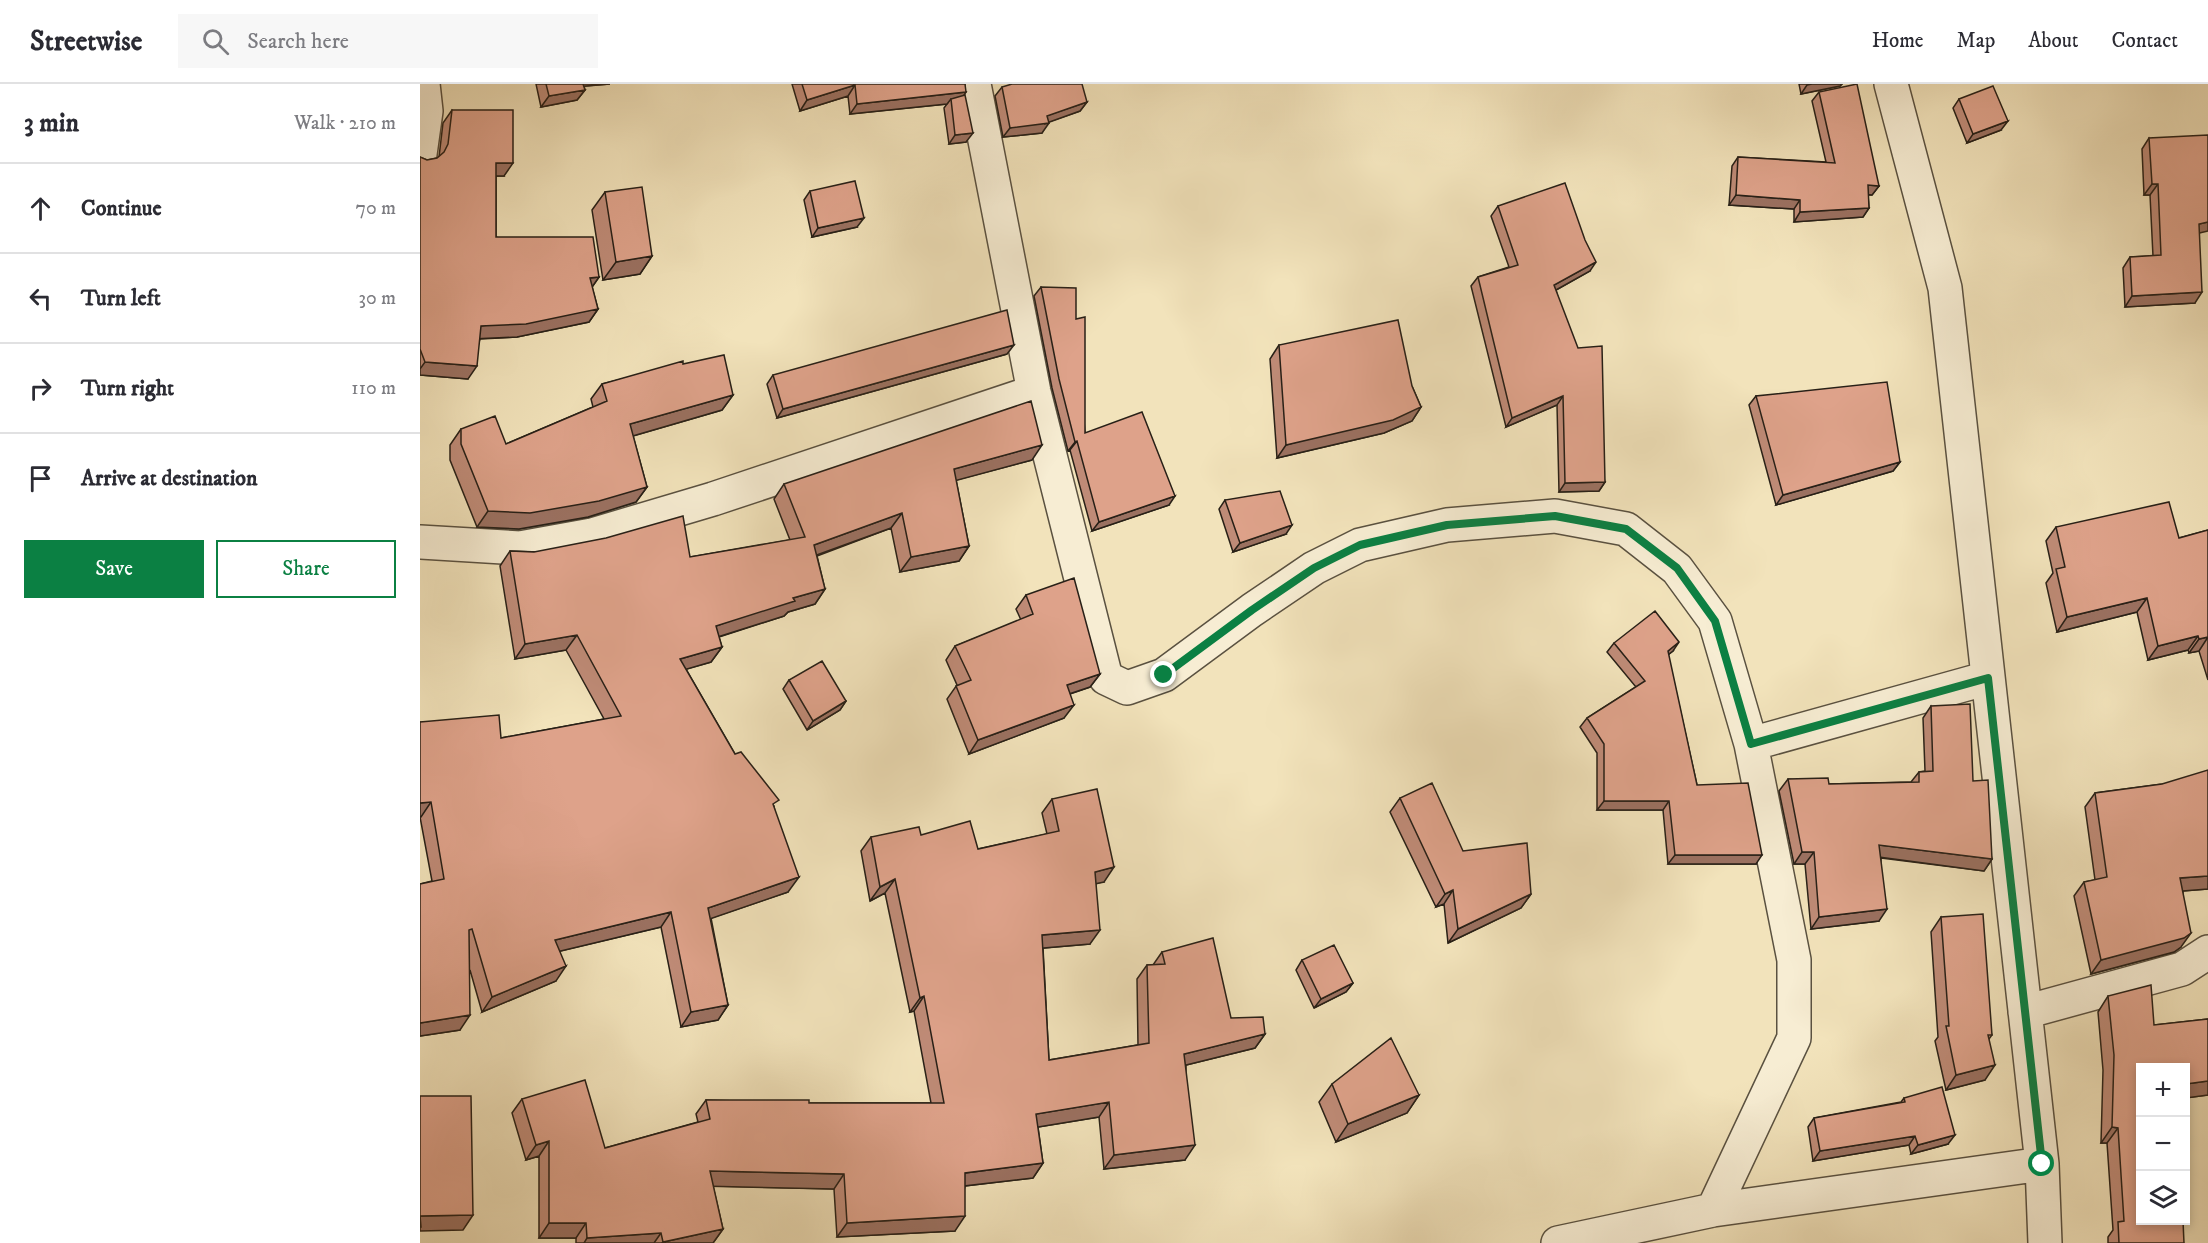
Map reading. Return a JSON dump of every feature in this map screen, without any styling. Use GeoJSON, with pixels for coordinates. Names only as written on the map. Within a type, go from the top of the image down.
{"type":"FeatureCollection","features":[{"type":"Feature","properties":{"kind":"street"},"geometry":{"type":"LineString","coordinates":[[420,154],[426,111],[423,84]]}},
{"type":"Feature","properties":{"kind":"street"},"geometry":{"type":"LineString","coordinates":[[974,84],[1034,392],[1106,678],[1128,688],[1164,675],[1252,610],[1314,568],[1360,545],[1447,525],[1555,516],[1626,529],[1677,568],[1715,621],[1751,744],[1794,960],[1794,1038],[1713,1210]]}},
{"type":"Feature","properties":{"kind":"street"},"geometry":{"type":"LineString","coordinates":[[1891,84],[1945,288],[2042,1164],[2045,1243]]}},
{"type":"Feature","properties":{"kind":"street"},"geometry":{"type":"LineString","coordinates":[[420,542],[520,548],[592,535],[713,499],[1034,392]]}},
{"type":"Feature","properties":{"kind":"street"},"geometry":{"type":"LineString","coordinates":[[1751,744],[1988,678]]}},
{"type":"Feature","properties":{"kind":"street"},"geometry":{"type":"LineString","coordinates":[[2025,1012],[2182,969],[2208,952]]}},
{"type":"Feature","properties":{"kind":"street"},"geometry":{"type":"LineString","coordinates":[[1558,1243],[1713,1210],[2042,1164]]}},
{"type":"Feature","properties":{"kind":"building"},"geometry":{"type":"Polygon","coordinates":[[[546,84],[583,84],[585,90],[549,96],[546,84]]]}},
{"type":"Feature","properties":{"kind":"building"},"geometry":{"type":"Polygon","coordinates":[[[802,84],[965,84],[966,92],[857,104],[855,85],[807,100],[802,84]]]}},
{"type":"Feature","properties":{"kind":"building"},"geometry":{"type":"Polygon","coordinates":[[[1012,84],[1082,84],[1087,102],[1047,116],[1049,123],[1010,128],[1002,87],[1012,84]]]}},
{"type":"Feature","properties":{"kind":"building"},"geometry":{"type":"Polygon","coordinates":[[[1857,84],[1879,186],[1868,185],[1869,208],[1800,212],[1800,200],[1736,195],[1738,157],[1835,163],[1819,92],[1857,84]]]}},
{"type":"Feature","properties":{"kind":"building"},"geometry":{"type":"Polygon","coordinates":[[[1993,86],[2008,121],[1973,134],[1959,99],[1993,86]]]}},
{"type":"Feature","properties":{"kind":"building"},"geometry":{"type":"Polygon","coordinates":[[[965,95],[973,133],[955,135],[951,99],[965,95]]]}},
{"type":"Feature","properties":{"kind":"building"},"geometry":{"type":"Polygon","coordinates":[[[452,110],[513,110],[513,163],[496,163],[496,237],[593,237],[599,277],[590,278],[598,309],[526,324],[481,326],[477,366],[425,362],[420,349],[420,157],[427,160],[437,158],[444,152],[448,144],[452,110]]]}},
{"type":"Feature","properties":{"kind":"building"},"geometry":{"type":"Polygon","coordinates":[[[2208,135],[2208,222],[2199,224],[2202,292],[2132,296],[2130,257],[2161,255],[2158,184],[2152,184],[2149,138],[2208,135]]]}},
{"type":"Feature","properties":{"kind":"building"},"geometry":{"type":"Polygon","coordinates":[[[855,181],[864,218],[818,228],[810,191],[855,181]]]}},
{"type":"Feature","properties":{"kind":"building"},"geometry":{"type":"Polygon","coordinates":[[[1565,183],[1585,240],[1596,262],[1554,285],[1578,348],[1602,346],[1605,482],[1565,483],[1563,396],[1512,418],[1478,277],[1518,265],[1498,206],[1565,183]]]}},
{"type":"Feature","properties":{"kind":"building"},"geometry":{"type":"Polygon","coordinates":[[[642,187],[652,256],[616,262],[605,192],[642,187]]]}},
{"type":"Feature","properties":{"kind":"building"},"geometry":{"type":"Polygon","coordinates":[[[1041,287],[1076,288],[1076,319],[1085,317],[1085,433],[1142,412],[1175,496],[1099,522],[1059,379],[1041,287]]]}},
{"type":"Feature","properties":{"kind":"building"},"geometry":{"type":"Polygon","coordinates":[[[1007,310],[1014,345],[783,409],[773,375],[1007,310]]]}},
{"type":"Feature","properties":{"kind":"building"},"geometry":{"type":"Polygon","coordinates":[[[1398,320],[1412,386],[1421,407],[1393,420],[1286,445],[1279,345],[1398,320]]]}},
{"type":"Feature","properties":{"kind":"building"},"geometry":{"type":"Polygon","coordinates":[[[724,355],[733,395],[630,424],[647,487],[599,501],[530,513],[488,511],[461,444],[461,429],[495,416],[506,444],[607,401],[602,384],[683,361],[683,364],[724,355]]]}},
{"type":"Feature","properties":{"kind":"building"},"geometry":{"type":"Polygon","coordinates":[[[1887,382],[1900,462],[1783,495],[1756,396],[1887,382]]]}},
{"type":"Feature","properties":{"kind":"building"},"geometry":{"type":"Polygon","coordinates":[[[1031,401],[1042,445],[954,469],[969,546],[911,557],[902,513],[814,545],[825,589],[716,626],[722,647],[680,659],[735,754],[741,752],[779,800],[773,804],[799,877],[708,908],[728,1005],[691,1012],[671,912],[555,940],[566,966],[492,997],[472,929],[469,930],[470,1015],[420,1023],[420,884],[444,879],[431,802],[420,803],[420,722],[499,715],[501,738],[621,716],[577,635],[525,644],[510,551],[534,552],[606,538],[683,516],[690,557],[805,537],[784,484],[1031,401]]]}},
{"type":"Feature","properties":{"kind":"building"},"geometry":{"type":"Polygon","coordinates":[[[1280,491],[1292,525],[1240,543],[1225,500],[1280,491]]]}},
{"type":"Feature","properties":{"kind":"building"},"geometry":{"type":"Polygon","coordinates":[[[2169,502],[2179,538],[2208,530],[2208,637],[2199,639],[2198,636],[2158,646],[2147,598],[2067,617],[2056,569],[2065,567],[2056,527],[2169,502]]]}},
{"type":"Feature","properties":{"kind":"building"},"geometry":{"type":"Polygon","coordinates":[[[1074,578],[1100,674],[1067,685],[1074,705],[978,740],[956,686],[971,680],[955,646],[1033,614],[1026,595],[1074,578]]]}},
{"type":"Feature","properties":{"kind":"building"},"geometry":{"type":"Polygon","coordinates":[[[1655,611],[1679,642],[1668,651],[1697,785],[1748,783],[1762,855],[1675,855],[1669,801],[1604,801],[1604,744],[1587,718],[1645,681],[1614,643],[1655,611]]]}},
{"type":"Feature","properties":{"kind":"building"},"geometry":{"type":"Polygon","coordinates":[[[822,661],[846,701],[813,721],[789,680],[822,661]]]}},
{"type":"Feature","properties":{"kind":"building"},"geometry":{"type":"Polygon","coordinates":[[[1970,704],[1973,781],[1988,780],[1992,859],[1879,845],[1887,909],[1819,917],[1814,852],[1802,852],[1788,779],[1828,778],[1829,784],[1919,782],[1919,772],[1933,771],[1931,706],[1970,704]]]}},
{"type":"Feature","properties":{"kind":"building"},"geometry":{"type":"Polygon","coordinates":[[[2208,770],[2208,876],[2180,878],[2191,933],[2184,938],[2101,960],[2084,882],[2107,877],[2095,793],[2162,784],[2208,770]]]}},
{"type":"Feature","properties":{"kind":"building"},"geometry":{"type":"Polygon","coordinates":[[[1432,783],[1463,851],[1527,843],[1531,894],[1458,929],[1453,890],[1445,894],[1400,798],[1432,783]]]}},
{"type":"Feature","properties":{"kind":"building"},"geometry":{"type":"Polygon","coordinates":[[[1097,789],[1114,867],[1095,872],[1100,930],[1042,935],[1049,1060],[1149,1043],[1147,965],[1165,964],[1162,952],[1213,938],[1231,1018],[1263,1017],[1265,1034],[1184,1054],[1195,1145],[1114,1155],[1109,1102],[1036,1114],[1043,1163],[965,1173],[965,1216],[847,1223],[844,1174],[710,1171],[723,1229],[663,1242],[661,1233],[587,1238],[586,1223],[549,1223],[549,1141],[536,1145],[522,1099],[585,1080],[605,1148],[710,1119],[706,1100],[944,1103],[924,996],[920,998],[895,879],[880,887],[871,837],[919,827],[921,835],[970,821],[978,849],[1059,831],[1052,799],[1097,789]]]}},
{"type":"Feature","properties":{"kind":"building"},"geometry":{"type":"Polygon","coordinates":[[[1983,914],[1992,1035],[1988,1035],[1995,1065],[1956,1075],[1946,1026],[1949,1026],[1941,917],[1983,914]]]}},
{"type":"Feature","properties":{"kind":"building"},"geometry":{"type":"Polygon","coordinates":[[[1334,945],[1353,983],[1321,999],[1302,960],[1334,945]]]}},
{"type":"Feature","properties":{"kind":"building"},"geometry":{"type":"Polygon","coordinates":[[[2151,985],[2154,1025],[2208,1019],[2208,1081],[2190,1083],[2190,1063],[2136,1063],[2136,1225],[2183,1225],[2184,1243],[2119,1243],[2118,1222],[2124,1221],[2118,1128],[2112,1127],[2114,1055],[2108,996],[2151,985]]]}},
{"type":"Feature","properties":{"kind":"building"},"geometry":{"type":"Polygon","coordinates":[[[1391,1038],[1419,1095],[1348,1124],[1332,1084],[1391,1038]]]}},
{"type":"Feature","properties":{"kind":"building"},"geometry":{"type":"Polygon","coordinates":[[[1942,1087],[1955,1135],[1918,1145],[1915,1136],[1820,1151],[1814,1118],[1905,1102],[1904,1098],[1942,1087]]]}},
{"type":"Feature","properties":{"kind":"building"},"geometry":{"type":"Polygon","coordinates":[[[420,1096],[471,1096],[473,1215],[420,1216],[420,1096]]]}},
{"type":"Feature","properties":{"kind":"route"},"geometry":{"type":"LineString","coordinates":[[1164,675],[1252,610],[1314,568],[1360,545],[1447,525],[1555,516],[1626,529],[1677,568],[1715,621],[1751,744],[1988,678],[2042,1164]]}}]}
